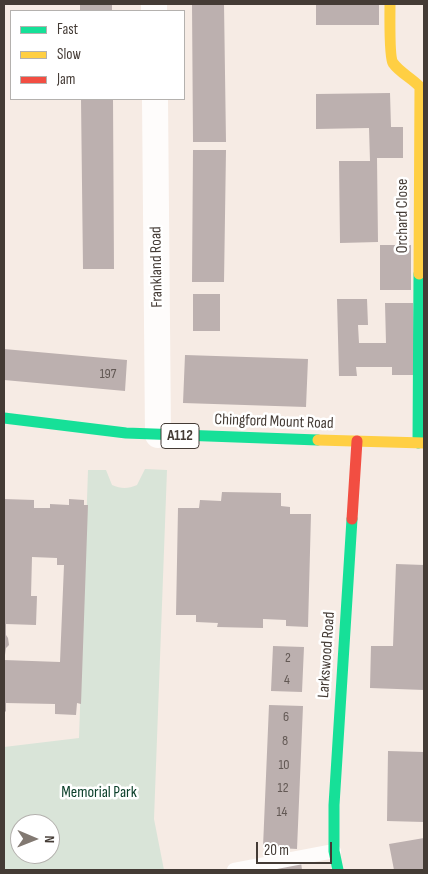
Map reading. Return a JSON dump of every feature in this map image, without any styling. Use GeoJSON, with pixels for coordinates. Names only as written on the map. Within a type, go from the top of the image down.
{"type":"FeatureCollection","features":[{"type":"Feature","properties":{"kind":"street","name":"Orchard Close"},"geometry":{"type":"LineString","coordinates":[[390,4],[390,60],[394,66],[414,79],[420,86],[421,443]]}},
{"type":"Feature","properties":{"kind":"street","name":"Frankland Road"},"geometry":{"type":"LineString","coordinates":[[155,100],[158,435]]}},
{"type":"Feature","properties":{"kind":"street","name":"Chingford Mount Road"},"geometry":{"type":"LineString","coordinates":[[4,418],[126,433],[158,435],[421,443]]}},
{"type":"Feature","properties":{"kind":"street","name":"Larkswood Road"},"geometry":{"type":"LineString","coordinates":[[338,870],[334,851],[334,805],[357,441]]}},
{"type":"Feature","properties":{"kind":"lane"},"geometry":{"type":"LineString","coordinates":[[234,870],[334,851]]}},
{"type":"Feature","properties":{"kind":"green space","name":"Memorial Park"},"geometry":{"type":"Polygon","coordinates":[[[145,469],[167,470],[154,819],[164,870],[4,870],[4,747],[79,738],[88,470],[106,470],[112,485],[125,488],[137,485],[145,469]]]}},
{"type":"Feature","properties":{"kind":"building"},"geometry":{"type":"Polygon","coordinates":[[[80,4],[112,4],[112,10],[80,10],[80,4]]]}},
{"type":"Feature","properties":{"kind":"building"},"geometry":{"type":"Polygon","coordinates":[[[192,4],[224,4],[226,142],[193,142],[192,4]]]}},
{"type":"Feature","properties":{"kind":"building"},"geometry":{"type":"Polygon","coordinates":[[[316,4],[379,4],[379,25],[316,25],[316,4]]]}},
{"type":"Feature","properties":{"kind":"building"},"geometry":{"type":"Polygon","coordinates":[[[390,93],[391,127],[403,127],[403,158],[377,158],[378,242],[340,243],[339,161],[370,161],[369,128],[316,129],[316,94],[390,93]]]}},
{"type":"Feature","properties":{"kind":"building"},"geometry":{"type":"Polygon","coordinates":[[[81,100],[113,100],[114,269],[83,269],[81,100]]]}},
{"type":"Feature","properties":{"kind":"building"},"geometry":{"type":"Polygon","coordinates":[[[193,150],[226,150],[224,282],[192,282],[193,150]]]}},
{"type":"Feature","properties":{"kind":"building"},"geometry":{"type":"Polygon","coordinates":[[[380,245],[411,245],[411,290],[380,290],[380,245]]]}},
{"type":"Feature","properties":{"kind":"building"},"geometry":{"type":"Polygon","coordinates":[[[193,294],[220,294],[220,331],[193,331],[193,294]]]}},
{"type":"Feature","properties":{"kind":"building"},"geometry":{"type":"Polygon","coordinates":[[[337,299],[367,299],[368,325],[358,325],[359,343],[386,343],[385,303],[413,303],[415,375],[392,375],[392,367],[356,367],[357,376],[339,376],[337,299]]]}},
{"type":"Feature","properties":{"kind":"building"},"geometry":{"type":"Polygon","coordinates":[[[4,349],[127,360],[125,391],[4,380],[4,349]]]}},
{"type":"Feature","properties":{"kind":"building"},"geometry":{"type":"Polygon","coordinates":[[[185,355],[308,359],[306,407],[183,403],[185,355]]]}},
{"type":"Feature","properties":{"kind":"building"},"geometry":{"type":"Polygon","coordinates":[[[222,492],[281,493],[281,506],[290,507],[290,514],[311,514],[308,627],[286,626],[286,620],[263,619],[263,628],[217,627],[218,623],[196,622],[196,615],[176,615],[178,508],[199,508],[200,500],[221,501],[222,492]]]}},
{"type":"Feature","properties":{"kind":"building"},"geometry":{"type":"Polygon","coordinates":[[[4,499],[34,500],[34,508],[50,508],[50,504],[69,505],[69,499],[84,500],[84,505],[88,505],[81,704],[77,703],[76,715],[55,714],[55,704],[6,703],[6,711],[4,713],[4,660],[60,662],[64,565],[57,565],[57,558],[32,557],[31,596],[37,596],[36,625],[6,624],[6,635],[9,645],[4,655],[4,499]]]}},
{"type":"Feature","properties":{"kind":"building"},"geometry":{"type":"Polygon","coordinates":[[[396,564],[424,565],[424,690],[370,688],[371,646],[393,646],[396,564]]]}},
{"type":"Feature","properties":{"kind":"building"},"geometry":{"type":"Polygon","coordinates":[[[273,646],[304,647],[302,692],[271,691],[273,646]]]}},
{"type":"Feature","properties":{"kind":"building"},"geometry":{"type":"Polygon","coordinates":[[[269,705],[303,706],[297,849],[263,847],[269,705]]]}},
{"type":"Feature","properties":{"kind":"building"},"geometry":{"type":"Polygon","coordinates":[[[388,751],[424,752],[424,822],[387,821],[388,751]]]}},
{"type":"Feature","properties":{"kind":"building"},"geometry":{"type":"Polygon","coordinates":[[[424,838],[424,870],[394,870],[389,844],[424,838]]]}},
{"type":"Feature","properties":{"kind":"building"},"geometry":{"type":"Polygon","coordinates":[[[301,862],[302,870],[271,870],[270,868],[301,862]]]}},
{"type":"Feature","properties":{"kind":"traffic: fast"},"geometry":{"type":"LineString","coordinates":[[418,443],[419,274]]}},
{"type":"Feature","properties":{"kind":"traffic: fast"},"geometry":{"type":"LineString","coordinates":[[4,418],[126,433],[318,440]]}},
{"type":"Feature","properties":{"kind":"traffic: fast"},"geometry":{"type":"LineString","coordinates":[[338,870],[334,851],[334,805],[352,519]]}},
{"type":"Feature","properties":{"kind":"traffic: slow"},"geometry":{"type":"LineString","coordinates":[[390,4],[390,44],[393,63],[420,87],[419,274]]}},
{"type":"Feature","properties":{"kind":"traffic: slow"},"geometry":{"type":"LineString","coordinates":[[318,440],[424,443]]}},
{"type":"Feature","properties":{"kind":"traffic: jam"},"geometry":{"type":"LineString","coordinates":[[352,519],[357,441]]}}]}
